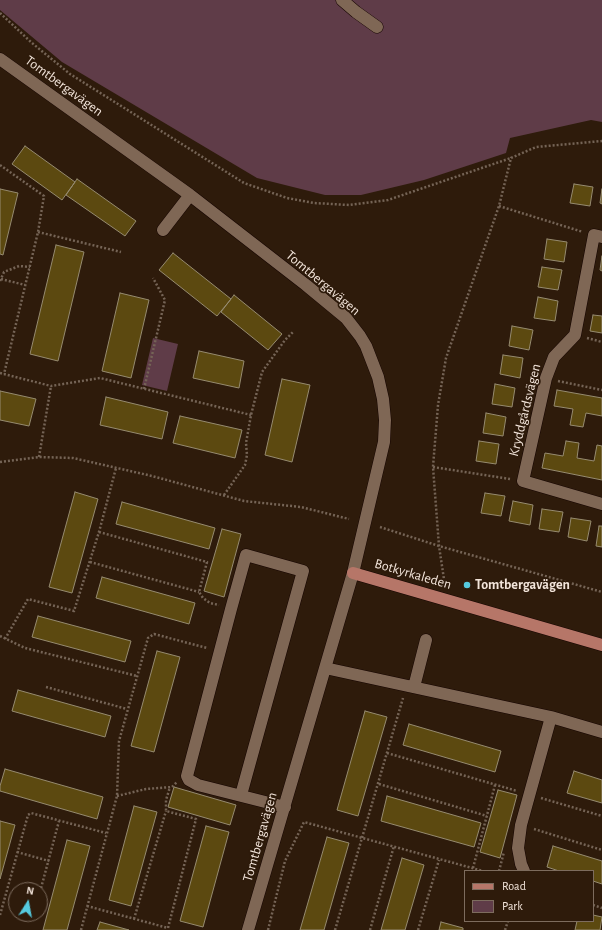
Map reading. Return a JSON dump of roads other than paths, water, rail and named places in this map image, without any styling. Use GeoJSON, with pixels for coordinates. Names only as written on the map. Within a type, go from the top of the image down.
{"type":"FeatureCollection","features":[{"type":"Feature","properties":{"kind":"main road","name":"Botkyrkaleden"},"geometry":{"type":"LineString","coordinates":[[353,573],[602,645]]}},
{"type":"Feature","properties":{"kind":"street"},"geometry":{"type":"LineString","coordinates":[[342,0],[377,27]]}},
{"type":"Feature","properties":{"kind":"street","name":"Tomtbergavägen"},"geometry":{"type":"LineString","coordinates":[[0,59],[190,195],[346,318],[366,346],[378,377],[383,399],[386,431],[384,442],[353,573],[248,930]]}},
{"type":"Feature","properties":{"kind":"street"},"geometry":{"type":"LineString","coordinates":[[163,230],[190,195]]}},
{"type":"Feature","properties":{"kind":"street","name":"Kryddgårdsvägen"},"geometry":{"type":"LineString","coordinates":[[598,236],[575,335],[554,357],[546,378],[523,481],[602,504]]}},
{"type":"Feature","properties":{"kind":"street"},"geometry":{"type":"LineString","coordinates":[[241,795],[303,571],[246,555],[187,776],[189,780],[198,785],[285,807]]}},
{"type":"Feature","properties":{"kind":"street"},"geometry":{"type":"LineString","coordinates":[[409,691],[426,640]]}},
{"type":"Feature","properties":{"kind":"street"},"geometry":{"type":"LineString","coordinates":[[325,668],[409,691],[551,717],[602,732]]}},
{"type":"Feature","properties":{"kind":"street"},"geometry":{"type":"LineString","coordinates":[[524,870],[518,848],[521,825],[551,717]]}},
{"type":"Feature","properties":{"kind":"place","name":"Tomtbergavägen"},"geometry":{"type":"Point","coordinates":[467,585]}}]}
